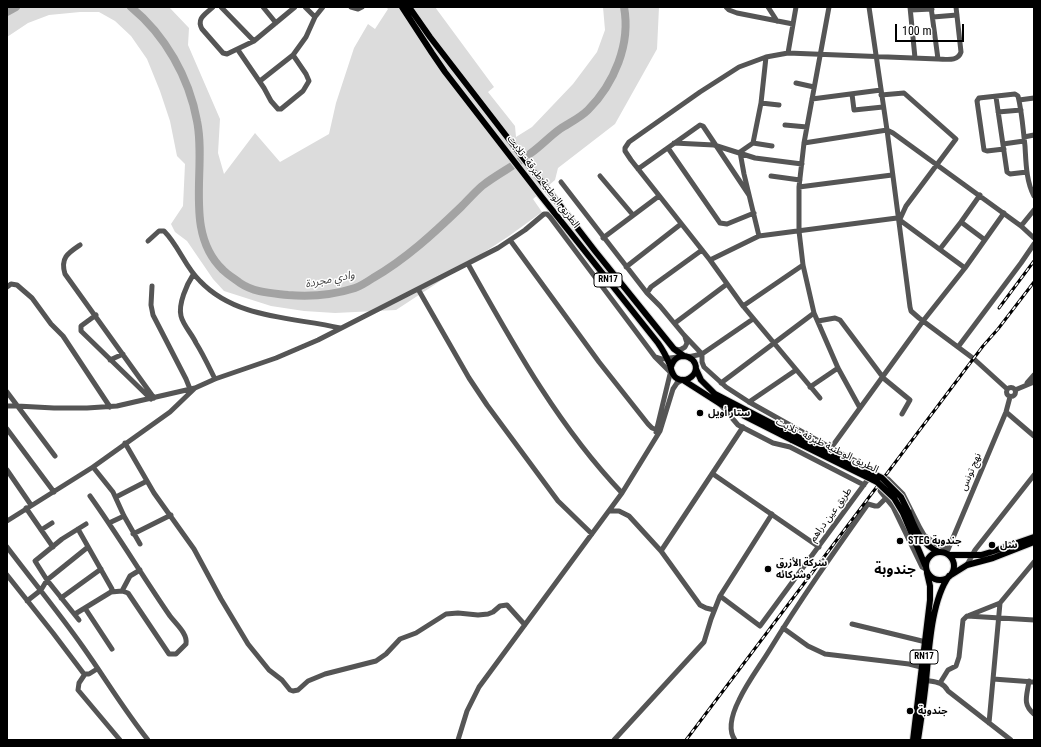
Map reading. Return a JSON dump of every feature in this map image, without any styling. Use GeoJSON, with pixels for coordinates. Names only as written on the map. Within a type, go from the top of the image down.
{"type":"FeatureCollection","features":[{"type":"Feature","properties":{"kind":"main road","name":"الطريق الوطنية طبرقة - تلابت"},"geometry":{"type":"LineString","coordinates":[[402,7],[432,53],[541,196],[658,343],[672,371]]}},
{"type":"Feature","properties":{"kind":"main road","name":"الطريق الوطنية طبرقة - تلابت"},"geometry":{"type":"LineString","coordinates":[[409,7],[430,37],[595,251],[674,349],[683,356]]}},
{"type":"Feature","properties":{"kind":"main road","name":"RN17"},"geometry":{"type":"LineString","coordinates":[[683,356],[691,359],[696,367]]}},
{"type":"Feature","properties":{"kind":"main road"},"geometry":{"type":"LineString","coordinates":[[672,371],[674,360],[683,356]]}},
{"type":"Feature","properties":{"kind":"main road","name":"الطريق الوطنية طبرقة - تلابت"},"geometry":{"type":"LineString","coordinates":[[696,367],[701,380],[707,387],[723,399],[877,482],[906,512],[920,537],[929,547],[938,552]]}},
{"type":"Feature","properties":{"kind":"main road"},"geometry":{"type":"LineString","coordinates":[[682,380],[693,376],[696,367]]}},
{"type":"Feature","properties":{"kind":"main road","name":"RN17"},"geometry":{"type":"LineString","coordinates":[[672,371],[682,380]]}},
{"type":"Feature","properties":{"kind":"main road","name":"الطريق الوطنية طبرقة - تلابت"},"geometry":{"type":"LineString","coordinates":[[682,380],[703,391],[719,403],[793,438]]}},
{"type":"Feature","properties":{"kind":"main road","name":"الطريق الوطنية طبرقة - تلابت"},"geometry":{"type":"LineString","coordinates":[[906,512],[926,569],[930,586],[925,668],[918,740]]}},
{"type":"Feature","properties":{"kind":"main road"},"geometry":{"type":"LineString","coordinates":[[1034,537],[991,552],[972,556],[938,552],[931,554],[926,561],[926,569],[930,577],[938,580],[946,579],[967,566],[1034,542]]}},
{"type":"Feature","properties":{"kind":"main road"},"geometry":{"type":"LineString","coordinates":[[948,553],[954,562],[950,576]]}},
{"type":"Feature","properties":{"kind":"main road","name":"الطريق الوطنية طبرقة - تلابت"},"geometry":{"type":"LineString","coordinates":[[925,668],[937,601],[942,587],[950,576]]}},
{"type":"Feature","properties":{"kind":"main road"},"geometry":{"type":"LineString","coordinates":[[930,600],[937,601]]}},
{"type":"Feature","properties":{"kind":"main road","name":"الطريق الوطنية طبرقة - تلابت"},"geometry":{"type":"LineString","coordinates":[[913,740],[924,680]]}},
{"type":"Feature","properties":{"kind":"street"},"geometry":{"type":"LineString","coordinates":[[213,7],[200,20],[199,24],[223,53],[226,54],[238,50],[254,41],[295,7]]}},
{"type":"Feature","properties":{"kind":"street"},"geometry":{"type":"LineString","coordinates":[[221,7],[254,41]]}},
{"type":"Feature","properties":{"kind":"street"},"geometry":{"type":"LineString","coordinates":[[263,7],[276,23]]}},
{"type":"Feature","properties":{"kind":"street"},"geometry":{"type":"LineString","coordinates":[[305,7],[315,17]]}},
{"type":"Feature","properties":{"kind":"street"},"geometry":{"type":"LineString","coordinates":[[260,81],[293,55],[306,37],[315,17],[323,7]]}},
{"type":"Feature","properties":{"kind":"street"},"geometry":{"type":"LineString","coordinates":[[351,7],[358,9],[362,7]]}},
{"type":"Feature","properties":{"kind":"street"},"geometry":{"type":"LineString","coordinates":[[726,7],[729,10],[738,10],[793,24]]}},
{"type":"Feature","properties":{"kind":"street"},"geometry":{"type":"LineString","coordinates":[[768,7],[777,21]]}},
{"type":"Feature","properties":{"kind":"street"},"geometry":{"type":"LineString","coordinates":[[788,53],[796,7]]}},
{"type":"Feature","properties":{"kind":"street"},"geometry":{"type":"LineString","coordinates":[[829,7],[804,143],[799,187],[799,231],[803,265],[814,312],[838,368],[860,408]]}},
{"type":"Feature","properties":{"kind":"street"},"geometry":{"type":"LineString","coordinates":[[869,7],[911,311],[974,359],[1008,389],[1012,388],[1015,390],[1034,382]]}},
{"type":"Feature","properties":{"kind":"street"},"geometry":{"type":"LineString","coordinates":[[820,398],[753,319],[710,260],[638,169],[625,151],[625,148],[629,142],[700,92],[739,67],[766,57],[788,53],[820,53],[938,59],[952,59],[960,56],[961,48],[956,7]]}},
{"type":"Feature","properties":{"kind":"street"},"geometry":{"type":"LineString","coordinates":[[914,58],[911,8],[932,8],[938,59]]}},
{"type":"Feature","properties":{"kind":"street"},"geometry":{"type":"LineString","coordinates":[[933,17],[957,15]]}},
{"type":"Feature","properties":{"kind":"street"},"geometry":{"type":"LineString","coordinates":[[238,50],[260,81],[271,101],[278,109],[281,109],[303,91],[309,78],[293,55]]}},
{"type":"Feature","properties":{"kind":"street"},"geometry":{"type":"LineString","coordinates":[[753,143],[761,103],[766,57]]}},
{"type":"Feature","properties":{"kind":"street"},"geometry":{"type":"LineString","coordinates":[[796,83],[814,87]]}},
{"type":"Feature","properties":{"kind":"street"},"geometry":{"type":"LineString","coordinates":[[812,99],[881,92],[904,93],[955,137],[955,141],[906,206],[898,219]]}},
{"type":"Feature","properties":{"kind":"street"},"geometry":{"type":"LineString","coordinates":[[852,94],[854,110],[883,107]]}},
{"type":"Feature","properties":{"kind":"street"},"geometry":{"type":"LineString","coordinates":[[1034,135],[1024,139],[987,151],[984,150],[977,99],[1017,95],[1021,110],[1024,139],[1027,172],[1034,196]]}},
{"type":"Feature","properties":{"kind":"street"},"geometry":{"type":"LineString","coordinates":[[996,97],[1008,174],[1027,172]]}},
{"type":"Feature","properties":{"kind":"street"},"geometry":{"type":"LineString","coordinates":[[1019,100],[1034,98]]}},
{"type":"Feature","properties":{"kind":"street"},"geometry":{"type":"LineString","coordinates":[[761,103],[779,105]]}},
{"type":"Feature","properties":{"kind":"street"},"geometry":{"type":"LineString","coordinates":[[998,112],[1021,110]]}},
{"type":"Feature","properties":{"kind":"street"},"geometry":{"type":"LineString","coordinates":[[638,169],[700,125],[703,126],[714,145],[749,195]]}},
{"type":"Feature","properties":{"kind":"street"},"geometry":{"type":"LineString","coordinates":[[785,125],[807,127]]}},
{"type":"Feature","properties":{"kind":"street"},"geometry":{"type":"LineString","coordinates":[[804,143],[887,130],[980,195],[1021,226],[1034,238]]}},
{"type":"Feature","properties":{"kind":"street"},"geometry":{"type":"LineString","coordinates":[[674,143],[714,145],[755,158],[802,164]]}},
{"type":"Feature","properties":{"kind":"street"},"geometry":{"type":"LineString","coordinates":[[740,152],[753,143],[772,146]]}},
{"type":"Feature","properties":{"kind":"street"},"geometry":{"type":"LineString","coordinates":[[668,148],[720,223],[727,224],[754,213]]}},
{"type":"Feature","properties":{"kind":"street"},"geometry":{"type":"LineString","coordinates":[[740,152],[749,195],[760,236]]}},
{"type":"Feature","properties":{"kind":"street"},"geometry":{"type":"LineString","coordinates":[[799,187],[892,175]]}},
{"type":"Feature","properties":{"kind":"street"},"geometry":{"type":"LineString","coordinates":[[600,176],[633,215]]}},
{"type":"Feature","properties":{"kind":"street"},"geometry":{"type":"LineString","coordinates":[[771,176],[800,180]]}},
{"type":"Feature","properties":{"kind":"street"},"geometry":{"type":"LineString","coordinates":[[560,182],[647,293],[702,354],[703,365],[712,376]]}},
{"type":"Feature","properties":{"kind":"street"},"geometry":{"type":"LineString","coordinates":[[940,249],[980,195]]}},
{"type":"Feature","properties":{"kind":"street"},"geometry":{"type":"LineString","coordinates":[[603,238],[659,196]]}},
{"type":"Feature","properties":{"kind":"street"},"geometry":{"type":"LineString","coordinates":[[1021,226],[1034,210]]}},
{"type":"Feature","properties":{"kind":"street"},"geometry":{"type":"LineString","coordinates":[[701,380],[705,373],[708,373],[749,402],[831,448],[923,321],[965,268],[1004,213]]}},
{"type":"Feature","properties":{"kind":"street"},"geometry":{"type":"LineString","coordinates":[[7,406],[61,408],[110,407],[192,388],[276,358],[318,340],[468,264],[510,240],[544,214],[547,214],[655,357],[672,371],[658,430]]}},
{"type":"Feature","properties":{"kind":"street"},"geometry":{"type":"LineString","coordinates":[[710,260],[760,236],[898,219],[965,268]]}},
{"type":"Feature","properties":{"kind":"street"},"geometry":{"type":"LineString","coordinates":[[961,222],[985,240]]}},
{"type":"Feature","properties":{"kind":"street"},"geometry":{"type":"LineString","coordinates":[[626,267],[681,224]]}},
{"type":"Feature","properties":{"kind":"street"},"geometry":{"type":"LineString","coordinates":[[148,241],[159,231],[164,231],[181,254],[193,275],[221,299],[242,308],[262,314],[340,328]]}},
{"type":"Feature","properties":{"kind":"street"},"geometry":{"type":"LineString","coordinates":[[510,240],[598,362],[648,424],[658,430]]}},
{"type":"Feature","properties":{"kind":"street"},"geometry":{"type":"LineString","coordinates":[[958,347],[1034,244]]}},
{"type":"Feature","properties":{"kind":"street"},"geometry":{"type":"LineString","coordinates":[[80,245],[67,254],[64,260],[64,271],[68,280],[96,315],[152,398]]}},
{"type":"Feature","properties":{"kind":"street"},"geometry":{"type":"LineString","coordinates":[[647,293],[651,287],[702,250]]}},
{"type":"Feature","properties":{"kind":"street"},"geometry":{"type":"LineString","coordinates":[[468,264],[509,337],[541,388],[599,468],[622,493]]}},
{"type":"Feature","properties":{"kind":"street"},"geometry":{"type":"LineString","coordinates":[[743,306],[803,265]]}},
{"type":"Feature","properties":{"kind":"street"},"geometry":{"type":"LineString","coordinates":[[193,275],[184,293],[181,316],[215,379]]}},
{"type":"Feature","properties":{"kind":"street"},"geometry":{"type":"LineString","coordinates":[[7,287],[11,284],[17,285],[32,298],[51,324],[63,336],[110,407]]}},
{"type":"Feature","properties":{"kind":"street"},"geometry":{"type":"LineString","coordinates":[[675,323],[727,284]]}},
{"type":"Feature","properties":{"kind":"street"},"geometry":{"type":"LineString","coordinates":[[152,286],[151,305],[153,315],[192,388]]}},
{"type":"Feature","properties":{"kind":"street"},"geometry":{"type":"LineString","coordinates":[[418,289],[466,372],[492,412],[558,501],[592,534]]}},
{"type":"Feature","properties":{"kind":"street"},"geometry":{"type":"LineString","coordinates":[[721,383],[814,312]]}},
{"type":"Feature","properties":{"kind":"street"},"geometry":{"type":"LineString","coordinates":[[96,315],[81,326],[80,329],[110,360],[152,398]]}},
{"type":"Feature","properties":{"kind":"street"},"geometry":{"type":"LineString","coordinates":[[818,321],[835,318],[840,320],[882,377],[910,400],[902,414]]}},
{"type":"Feature","properties":{"kind":"street"},"geometry":{"type":"LineString","coordinates":[[655,357],[667,359],[702,354],[753,319]]}},
{"type":"Feature","properties":{"kind":"street"},"geometry":{"type":"LineString","coordinates":[[674,349],[680,350],[685,347],[687,343],[684,335]]}},
{"type":"Feature","properties":{"kind":"street"},"geometry":{"type":"LineString","coordinates":[[110,360],[123,354]]}},
{"type":"Feature","properties":{"kind":"street"},"geometry":{"type":"LineString","coordinates":[[696,367],[702,354]]}},
{"type":"Feature","properties":{"kind":"street"},"geometry":{"type":"LineString","coordinates":[[810,387],[838,368]]}},
{"type":"Feature","properties":{"kind":"street"},"geometry":{"type":"LineString","coordinates":[[749,402],[796,370]]}},
{"type":"Feature","properties":{"kind":"street"},"geometry":{"type":"LineString","coordinates":[[1025,386],[1034,375]]}},
{"type":"Feature","properties":{"kind":"street"},"geometry":{"type":"LineString","coordinates":[[458,740],[467,711],[480,687],[622,493],[654,441],[673,389],[677,383],[682,380]]}},
{"type":"Feature","properties":{"kind":"street"},"geometry":{"type":"LineString","coordinates":[[7,521],[93,467],[170,412],[192,388]]}},
{"type":"Feature","properties":{"kind":"street"},"geometry":{"type":"LineString","coordinates":[[1008,389],[1006,394],[1010,397],[1014,395],[1015,390]]}},
{"type":"Feature","properties":{"kind":"street"},"geometry":{"type":"LineString","coordinates":[[7,392],[55,456]]}},
{"type":"Feature","properties":{"kind":"street","name":"نهج تونس"},"geometry":{"type":"LineString","coordinates":[[948,553],[1006,412],[1010,397]]}},
{"type":"Feature","properties":{"kind":"street"},"geometry":{"type":"LineString","coordinates":[[719,403],[734,420],[743,427],[773,443],[790,447],[864,485]]}},
{"type":"Feature","properties":{"kind":"street"},"geometry":{"type":"LineString","coordinates":[[1006,412],[1034,436]]}},
{"type":"Feature","properties":{"kind":"street"},"geometry":{"type":"LineString","coordinates":[[661,551],[743,427]]}},
{"type":"Feature","properties":{"kind":"street"},"geometry":{"type":"LineString","coordinates":[[7,429],[54,492]]}},
{"type":"Feature","properties":{"kind":"street"},"geometry":{"type":"LineString","coordinates":[[125,443],[147,481],[194,549],[221,599],[248,644],[269,670],[293,691],[300,689],[308,681],[325,674],[376,661],[386,654],[400,639],[416,633],[446,614],[458,612],[478,615],[488,614],[500,606],[507,605],[525,625]]}},
{"type":"Feature","properties":{"kind":"street","name":"طريق عين دراهم"},"geometry":{"type":"LineString","coordinates":[[720,596],[760,626],[874,471],[831,448]]}},
{"type":"Feature","properties":{"kind":"street"},"geometry":{"type":"LineString","coordinates":[[93,467],[116,497],[133,534],[140,544]]}},
{"type":"Feature","properties":{"kind":"street"},"geometry":{"type":"LineString","coordinates":[[7,470],[41,530],[53,547]]}},
{"type":"Feature","properties":{"kind":"street"},"geometry":{"type":"LineString","coordinates":[[713,474],[819,547]]}},
{"type":"Feature","properties":{"kind":"street"},"geometry":{"type":"LineString","coordinates":[[967,566],[975,550],[1034,475]]}},
{"type":"Feature","properties":{"kind":"street"},"geometry":{"type":"LineString","coordinates":[[926,569],[922,567],[893,507],[880,491],[888,479],[903,494],[924,535],[948,553]]}},
{"type":"Feature","properties":{"kind":"street"},"geometry":{"type":"LineString","coordinates":[[116,497],[147,481]]}},
{"type":"Feature","properties":{"kind":"street"},"geometry":{"type":"LineString","coordinates":[[75,614],[111,592],[122,591],[128,593],[169,654],[176,654],[186,644],[185,636],[90,496]]}},
{"type":"Feature","properties":{"kind":"street"},"geometry":{"type":"LineString","coordinates":[[735,740],[731,734],[732,720],[739,700],[783,628],[868,504],[878,506],[886,498]]}},
{"type":"Feature","properties":{"kind":"street"},"geometry":{"type":"LineString","coordinates":[[609,511],[619,511],[628,516],[661,551],[700,605],[714,610]]}},
{"type":"Feature","properties":{"kind":"street"},"geometry":{"type":"LineString","coordinates":[[614,740],[703,645],[720,596],[772,514]]}},
{"type":"Feature","properties":{"kind":"street"},"geometry":{"type":"LineString","coordinates":[[133,534],[171,515]]}},
{"type":"Feature","properties":{"kind":"street"},"geometry":{"type":"LineString","coordinates":[[109,523],[124,516]]}},
{"type":"Feature","properties":{"kind":"street"},"geometry":{"type":"LineString","coordinates":[[41,530],[52,523]]}},
{"type":"Feature","properties":{"kind":"street"},"geometry":{"type":"LineString","coordinates":[[79,620],[47,580],[35,561],[36,558],[86,524]]}},
{"type":"Feature","properties":{"kind":"street"},"geometry":{"type":"LineString","coordinates":[[78,529],[112,589],[111,592]]}},
{"type":"Feature","properties":{"kind":"street"},"geometry":{"type":"LineString","coordinates":[[7,547],[67,624],[126,712],[148,740]]}},
{"type":"Feature","properties":{"kind":"street"},"geometry":{"type":"LineString","coordinates":[[27,601],[41,590],[47,580],[88,547]]}},
{"type":"Feature","properties":{"kind":"street"},"geometry":{"type":"LineString","coordinates":[[940,682],[948,670],[956,666],[959,657],[963,620],[967,616],[1000,603],[1034,562]]}},
{"type":"Feature","properties":{"kind":"street"},"geometry":{"type":"LineString","coordinates":[[61,598],[101,569]]}},
{"type":"Feature","properties":{"kind":"street"},"geometry":{"type":"LineString","coordinates":[[122,591],[130,576],[140,570]]}},
{"type":"Feature","properties":{"kind":"street"},"geometry":{"type":"LineString","coordinates":[[7,575],[85,674]]}},
{"type":"Feature","properties":{"kind":"street"},"geometry":{"type":"LineString","coordinates":[[989,723],[1000,603]]}},
{"type":"Feature","properties":{"kind":"street"},"geometry":{"type":"LineString","coordinates":[[85,608],[112,649]]}},
{"type":"Feature","properties":{"kind":"street"},"geometry":{"type":"LineString","coordinates":[[967,616],[1034,620]]}},
{"type":"Feature","properties":{"kind":"street"},"geometry":{"type":"LineString","coordinates":[[852,624],[926,642]]}},
{"type":"Feature","properties":{"kind":"street"},"geometry":{"type":"LineString","coordinates":[[783,628],[808,646],[825,654],[909,664],[925,668]]}},
{"type":"Feature","properties":{"kind":"street"},"geometry":{"type":"LineString","coordinates":[[97,669],[85,674],[78,686],[80,692],[120,740]]}},
{"type":"Feature","properties":{"kind":"street"},"geometry":{"type":"LineString","coordinates":[[993,679],[1031,682],[1026,704],[1028,709],[1034,714]]}},
{"type":"Feature","properties":{"kind":"street"},"geometry":{"type":"LineString","coordinates":[[924,680],[940,682],[945,685],[948,691],[1011,740]]}},
{"type":"Feature","properties":{"kind":"shaded area"},"geometry":{"type":"Polygon","coordinates":[[[7,7],[169,7],[189,28],[188,45],[220,119],[218,153],[224,174],[255,133],[280,162],[329,134],[336,103],[354,48],[368,24],[375,29],[388,9],[386,7],[435,7],[494,87],[488,92],[515,126],[516,137],[532,127],[573,84],[597,52],[605,30],[603,7],[659,7],[657,49],[615,124],[558,168],[555,180],[533,199],[542,212],[509,236],[396,310],[335,313],[304,311],[271,306],[224,291],[213,279],[187,241],[175,232],[171,224],[183,206],[185,164],[177,156],[170,121],[147,59],[131,36],[115,21],[99,12],[49,15],[28,23],[7,37],[7,7]]]}},
{"type":"Feature","properties":{"kind":"waterway","name":"وادي مجردة"},"geometry":{"type":"LineString","coordinates":[[7,12],[16,7]]}},
{"type":"Feature","properties":{"kind":"waterway","name":"وادي مجردة"},"geometry":{"type":"LineString","coordinates":[[131,7],[155,30],[165,44],[182,73],[188,89],[197,121],[199,140],[200,219],[203,237],[211,255],[225,272],[251,289],[269,293],[305,296],[330,294],[355,288],[385,271],[430,236],[482,186],[525,157],[563,127],[585,113],[606,88],[618,63],[623,49],[625,35],[626,21],[624,7]]}},
{"type":"Feature","properties":{"kind":"railway"},"geometry":{"type":"LineString","coordinates":[[999,308],[1034,261]]}},
{"type":"Feature","properties":{"kind":"railway"},"geometry":{"type":"LineString","coordinates":[[686,740],[983,346],[1034,282]]}},
{"type":"Feature","properties":{"kind":"place","name":"ستار أويل"},"geometry":{"type":"Point","coordinates":[700,413]}},
{"type":"Feature","properties":{"kind":"place","name":"STEG جندوبة"},"geometry":{"type":"Point","coordinates":[900,541]}},
{"type":"Feature","properties":{"kind":"place","name":"شل"},"geometry":{"type":"Point","coordinates":[992,545]}},
{"type":"Feature","properties":{"kind":"place","name":"شركة الأزرق وشركائه"},"geometry":{"type":"Point","coordinates":[768,569]}},
{"type":"Feature","properties":{"kind":"place","name":"جندوبة"},"geometry":{"type":"Point","coordinates":[910,711]}},
{"type":"Feature","properties":{"kind":"district","name":"جندوبة"},"geometry":{"type":"Point","coordinates":[895,570]}}]}
